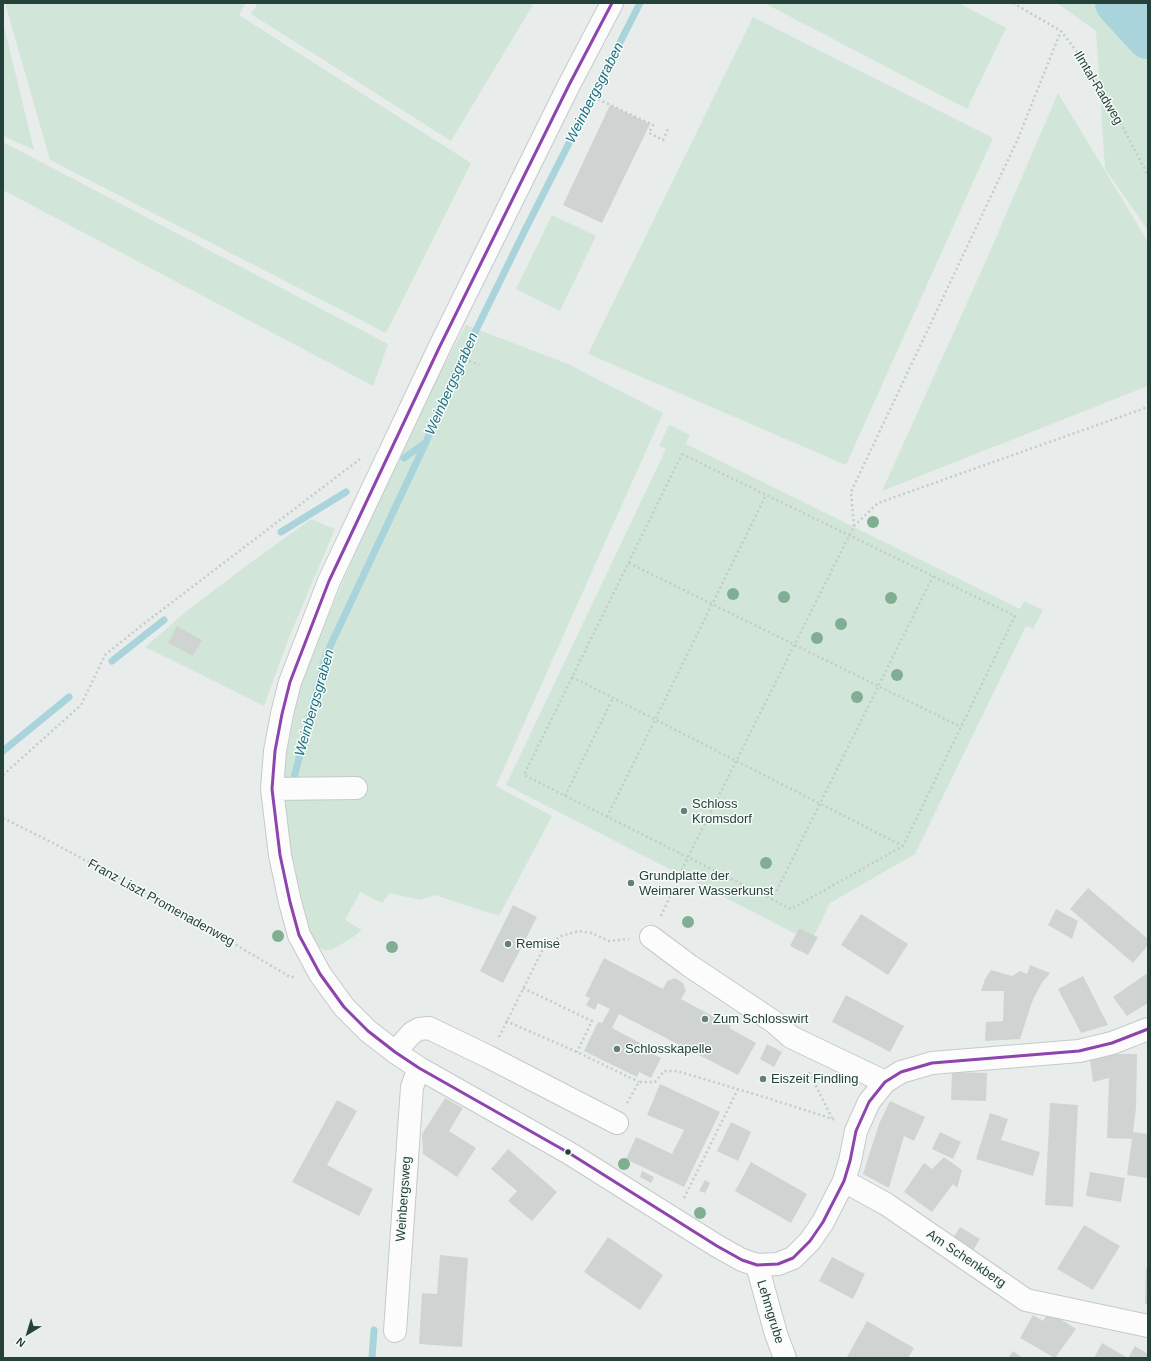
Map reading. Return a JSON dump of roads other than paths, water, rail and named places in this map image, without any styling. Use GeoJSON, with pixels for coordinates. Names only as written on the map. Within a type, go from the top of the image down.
{"type":"FeatureCollection","features":[{"type":"Feature","properties":{"kind":"street"},"geometry":{"type":"LineString","coordinates":[[612,3],[569,85],[439,348],[329,581],[290,682],[275,751],[272,789],[280,855],[299,935],[320,974],[344,1006],[368,1031],[395,1052],[419,1068],[569,1153],[674,1220],[742,1260],[757,1265],[778,1264],[793,1258],[810,1241],[823,1222],[844,1181],[850,1162],[856,1130],[869,1102],[885,1082],[901,1072],[932,1063],[1079,1051],[1112,1043],[1148,1029]]}},
{"type":"Feature","properties":{"kind":"street"},"geometry":{"type":"LineString","coordinates":[[272,789],[356,788]]}},
{"type":"Feature","properties":{"kind":"street"},"geometry":{"type":"LineString","coordinates":[[651,937],[690,966],[774,1022],[791,1037],[885,1082]]}},
{"type":"Feature","properties":{"kind":"street"},"geometry":{"type":"LineString","coordinates":[[395,1052],[412,1033],[419,1029],[429,1028],[617,1123]]}},
{"type":"Feature","properties":{"kind":"street","name":"Weinbergsweg"},"geometry":{"type":"LineString","coordinates":[[396,1331],[412,1087],[419,1068]]}},
{"type":"Feature","properties":{"kind":"street","name":"Am Schenkberg"},"geometry":{"type":"LineString","coordinates":[[844,1181],[886,1204],[1026,1300],[1148,1326]]}},
{"type":"Feature","properties":{"kind":"street","name":"Lehmgrube"},"geometry":{"type":"LineString","coordinates":[[757,1265],[776,1334],[785,1358]]}},
{"type":"Feature","properties":{"kind":"waterway","name":"Weinbergsgraben"},"geometry":{"type":"LineString","coordinates":[[294,777],[326,655],[426,442],[457,369],[524,232],[640,3]]}},
{"type":"Feature","properties":{"kind":"waterway"},"geometry":{"type":"LineString","coordinates":[[1117,3],[1148,37]]}},
{"type":"Feature","properties":{"kind":"waterway"},"geometry":{"type":"LineString","coordinates":[[404,458],[425,443]]}},
{"type":"Feature","properties":{"kind":"waterway"},"geometry":{"type":"LineString","coordinates":[[281,532],[346,492]]}},
{"type":"Feature","properties":{"kind":"waterway"},"geometry":{"type":"LineString","coordinates":[[112,661],[164,620]]}},
{"type":"Feature","properties":{"kind":"waterway"},"geometry":{"type":"LineString","coordinates":[[3,751],[69,697]]}},
{"type":"Feature","properties":{"kind":"waterway","name":"Weinbergsgraben"},"geometry":{"type":"LineString","coordinates":[[372,1358],[374,1330]]}},
{"type":"Feature","properties":{"kind":"place","name":"Schloss Kromsdorf"},"geometry":{"type":"Point","coordinates":[684,811]}},
{"type":"Feature","properties":{"kind":"place","name":"Grundplatte der Weimarer Wasserkunst"},"geometry":{"type":"Point","coordinates":[631,883]}},
{"type":"Feature","properties":{"kind":"place","name":"Remise"},"geometry":{"type":"Point","coordinates":[508,944]}},
{"type":"Feature","properties":{"kind":"place","name":"Zum Schlosswirt"},"geometry":{"type":"Point","coordinates":[705,1019]}},
{"type":"Feature","properties":{"kind":"place","name":"Schlosskapelle"},"geometry":{"type":"Point","coordinates":[617,1049]}},
{"type":"Feature","properties":{"kind":"place","name":"Eiszeit Findling"},"geometry":{"type":"Point","coordinates":[763,1079]}}]}
